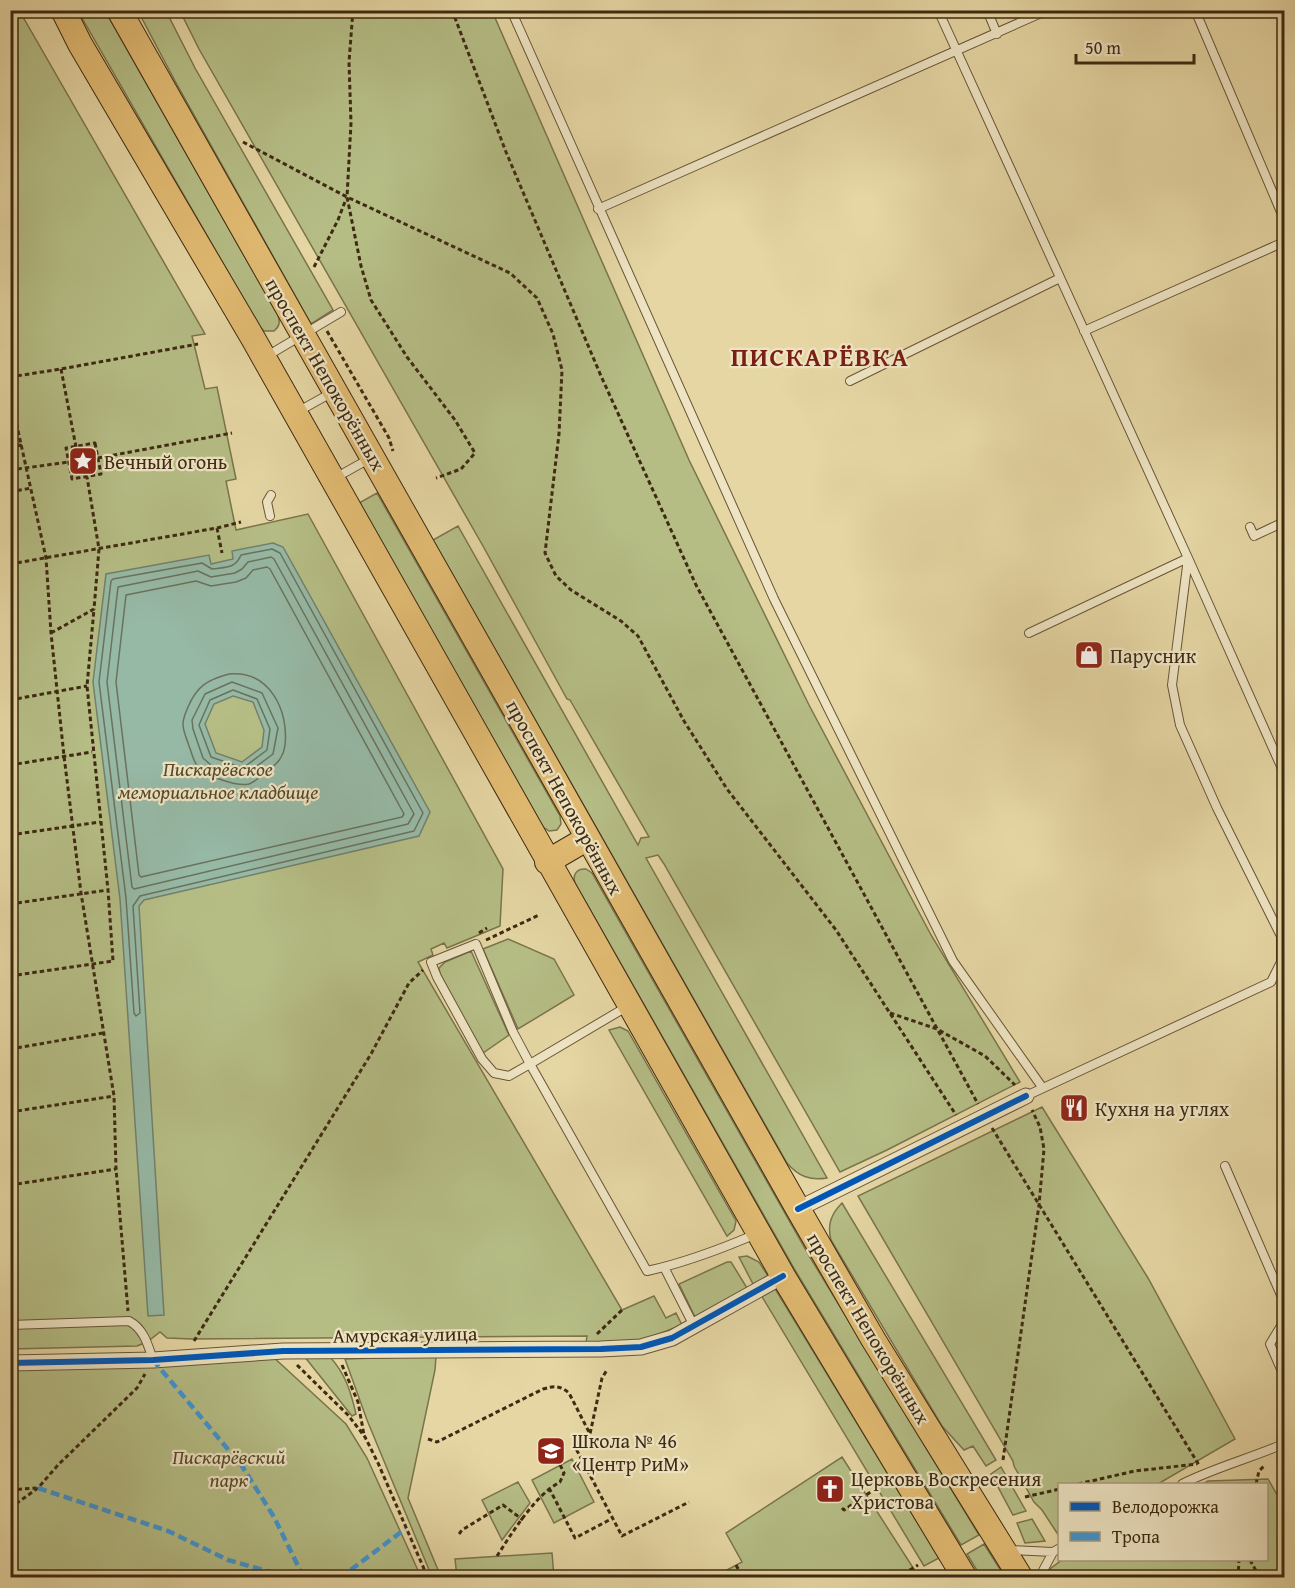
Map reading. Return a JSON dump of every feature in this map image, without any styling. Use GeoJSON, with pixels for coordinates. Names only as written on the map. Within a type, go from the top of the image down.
{"type":"FeatureCollection","features":[{"type":"Feature","properties":{"kind":"main road"},"geometry":{"type":"LineString","coordinates":[[63,10],[80,44],[264,358],[783,1276],[965,1578]]}},
{"type":"Feature","properties":{"kind":"main road","name":"проспект Непокорённых"},"geometry":{"type":"LineString","coordinates":[[119,10],[312,329],[335,391],[384,456],[588,838],[798,1209],[873,1339],[1021,1578]]}},
{"type":"Feature","properties":{"kind":"main road"},"geometry":{"type":"LineString","coordinates":[[547,862],[588,838]]}},
{"type":"Feature","properties":{"kind":"street"},"geometry":{"type":"LineString","coordinates":[[798,1209],[1026,1096]]}},
{"type":"Feature","properties":{"kind":"street","name":"Амурская улица"},"geometry":{"type":"LineString","coordinates":[[10,1363],[153,1360],[284,1352],[641,1347],[672,1338],[783,1276]]}},
{"type":"Feature","properties":{"kind":"lane"},"geometry":{"type":"LineString","coordinates":[[511,10],[774,599],[952,961],[1042,1087]]}},
{"type":"Feature","properties":{"kind":"lane"},"geometry":{"type":"LineString","coordinates":[[938,10],[1284,773]]}},
{"type":"Feature","properties":{"kind":"lane"},"geometry":{"type":"LineString","coordinates":[[987,10],[997,34]]}},
{"type":"Feature","properties":{"kind":"lane"},"geometry":{"type":"LineString","coordinates":[[598,209],[1048,10]]}},
{"type":"Feature","properties":{"kind":"lane"},"geometry":{"type":"LineString","coordinates":[[1195,10],[1284,219]]}},
{"type":"Feature","properties":{"kind":"lane"},"geometry":{"type":"LineString","coordinates":[[1084,331],[1284,242]]}},
{"type":"Feature","properties":{"kind":"lane"},"geometry":{"type":"LineString","coordinates":[[850,381],[1060,278]]}},
{"type":"Feature","properties":{"kind":"lane"},"geometry":{"type":"LineString","coordinates":[[264,358],[341,312]]}},
{"type":"Feature","properties":{"kind":"lane"},"geometry":{"type":"LineString","coordinates":[[295,414],[335,391]]}},
{"type":"Feature","properties":{"kind":"lane"},"geometry":{"type":"LineString","coordinates":[[333,480],[384,456]]}},
{"type":"Feature","properties":{"kind":"lane"},"geometry":{"type":"LineString","coordinates":[[270,516],[267,502],[271,495]]}},
{"type":"Feature","properties":{"kind":"lane"},"geometry":{"type":"LineString","coordinates":[[1250,527],[1254,536],[1284,522]]}},
{"type":"Feature","properties":{"kind":"lane"},"geometry":{"type":"LineString","coordinates":[[1026,1096],[1271,982],[1281,962],[1283,934],[1217,808],[1180,725],[1172,684],[1188,558]]}},
{"type":"Feature","properties":{"kind":"lane"},"geometry":{"type":"LineString","coordinates":[[1029,633],[1188,558]]}},
{"type":"Feature","properties":{"kind":"lane"},"geometry":{"type":"LineString","coordinates":[[630,1005],[597,1022],[530,1064],[509,1076],[494,1072],[482,1059],[436,977],[431,962],[476,944],[513,1032],[530,1064],[647,1271],[727,1247],[759,1233]]}},
{"type":"Feature","properties":{"kind":"lane"},"geometry":{"type":"LineString","coordinates":[[1225,1166],[1284,1302]]}},
{"type":"Feature","properties":{"kind":"lane"},"geometry":{"type":"LineString","coordinates":[[664,1267],[694,1326]]}},
{"type":"Feature","properties":{"kind":"lane"},"geometry":{"type":"LineString","coordinates":[[10,1325],[129,1321],[139,1327],[147,1341],[153,1360]]}},
{"type":"Feature","properties":{"kind":"lane"},"geometry":{"type":"LineString","coordinates":[[1284,1322],[1270,1344],[1284,1376]]}},
{"type":"Feature","properties":{"kind":"lane"},"geometry":{"type":"LineString","coordinates":[[1186,1483],[1204,1473],[1283,1445]]}},
{"type":"Feature","properties":{"kind":"lane"},"geometry":{"type":"LineString","coordinates":[[1004,1550],[1056,1550]]}},
{"type":"Feature","properties":{"kind":"lane"},"geometry":{"type":"LineString","coordinates":[[1039,1578],[1056,1550]]}},
{"type":"Feature","properties":{"kind":"path"},"geometry":{"type":"LineString","coordinates":[[353,10],[347,197],[361,267],[371,300],[407,357],[455,420],[475,453],[461,469],[436,478]]}},
{"type":"Feature","properties":{"kind":"path"},"geometry":{"type":"LineString","coordinates":[[452,10],[515,174],[601,376],[696,585],[984,1116],[1204,1473]]}},
{"type":"Feature","properties":{"kind":"path"},"geometry":{"type":"LineString","coordinates":[[243,142],[347,197],[510,273],[537,298],[554,334],[562,370],[559,434],[545,553],[556,576],[571,590],[621,621],[638,636],[684,721],[727,789],[836,930],[963,1126]]}},
{"type":"Feature","properties":{"kind":"path"},"geometry":{"type":"LineString","coordinates":[[314,267],[347,197]]}},
{"type":"Feature","properties":{"kind":"path"},"geometry":{"type":"LineString","coordinates":[[312,329],[388,438],[384,456]]}},
{"type":"Feature","properties":{"kind":"path"},"geometry":{"type":"LineString","coordinates":[[10,376],[198,344]]}},
{"type":"Feature","properties":{"kind":"path"},"geometry":{"type":"LineString","coordinates":[[61,369],[76,447]]}},
{"type":"Feature","properties":{"kind":"path"},"geometry":{"type":"LineString","coordinates":[[10,394],[46,558],[51,633],[81,893],[114,1096],[116,1169],[129,1321]]}},
{"type":"Feature","properties":{"kind":"path"},"geometry":{"type":"LineString","coordinates":[[98,458],[232,433]]}},
{"type":"Feature","properties":{"kind":"path"},"geometry":{"type":"LineString","coordinates":[[95,443],[101,474],[72,479],[66,448],[76,447],[95,443]]}},
{"type":"Feature","properties":{"kind":"path"},"geometry":{"type":"LineString","coordinates":[[10,447],[22,445]]}},
{"type":"Feature","properties":{"kind":"path"},"geometry":{"type":"LineString","coordinates":[[10,471],[69,462]]}},
{"type":"Feature","properties":{"kind":"path"},"geometry":{"type":"LineString","coordinates":[[10,976],[113,961],[87,686],[99,549],[87,477]]}},
{"type":"Feature","properties":{"kind":"path"},"geometry":{"type":"LineString","coordinates":[[10,492],[31,488]]}},
{"type":"Feature","properties":{"kind":"path"},"geometry":{"type":"LineString","coordinates":[[10,564],[241,522]]}},
{"type":"Feature","properties":{"kind":"path"},"geometry":{"type":"LineString","coordinates":[[217,528],[222,553]]}},
{"type":"Feature","properties":{"kind":"path"},"geometry":{"type":"LineString","coordinates":[[51,633],[94,609]]}},
{"type":"Feature","properties":{"kind":"path"},"geometry":{"type":"LineString","coordinates":[[10,700],[87,686]]}},
{"type":"Feature","properties":{"kind":"path"},"geometry":{"type":"LineString","coordinates":[[10,765],[92,752]]}},
{"type":"Feature","properties":{"kind":"path"},"geometry":{"type":"LineString","coordinates":[[10,835],[100,822]]}},
{"type":"Feature","properties":{"kind":"path"},"geometry":{"type":"LineString","coordinates":[[10,904],[108,890]]}},
{"type":"Feature","properties":{"kind":"path"},"geometry":{"type":"LineString","coordinates":[[476,944],[539,915]]}},
{"type":"Feature","properties":{"kind":"path"},"geometry":{"type":"LineString","coordinates":[[193,1342],[371,1054],[409,983],[431,962]]}},
{"type":"Feature","properties":{"kind":"path"},"geometry":{"type":"LineString","coordinates":[[889,1013],[937,1029],[985,1056],[1026,1096],[1040,1127],[1044,1149],[1039,1205],[1003,1460]]}},
{"type":"Feature","properties":{"kind":"path"},"geometry":{"type":"LineString","coordinates":[[10,1049],[104,1033]]}},
{"type":"Feature","properties":{"kind":"path"},"geometry":{"type":"LineString","coordinates":[[10,1112],[114,1096]]}},
{"type":"Feature","properties":{"kind":"path"},"geometry":{"type":"LineString","coordinates":[[10,1185],[116,1169]]}},
{"type":"Feature","properties":{"kind":"path"},"geometry":{"type":"LineString","coordinates":[[337,1351],[358,1402],[364,1437]]}},
{"type":"Feature","properties":{"kind":"path"},"geometry":{"type":"LineString","coordinates":[[284,1352],[348,1415],[364,1437],[378,1463],[428,1578]]}},
{"type":"Feature","properties":{"kind":"path"},"geometry":{"type":"LineString","coordinates":[[10,1508],[38,1488],[58,1465],[137,1388],[153,1360]]}},
{"type":"Feature","properties":{"kind":"path"},"geometry":{"type":"LineString","coordinates":[[428,1439],[437,1442],[543,1389],[555,1386],[564,1388],[569,1393],[590,1434],[602,1378],[607,1370]]}},
{"type":"Feature","properties":{"kind":"path"},"geometry":{"type":"LineString","coordinates":[[573,1443],[622,1536],[689,1502]]}},
{"type":"Feature","properties":{"kind":"path"},"geometry":{"type":"LineString","coordinates":[[497,1556],[549,1488],[560,1482],[564,1473],[554,1452]]}},
{"type":"Feature","properties":{"kind":"path"},"geometry":{"type":"LineString","coordinates":[[1086,1483],[1135,1471],[1199,1463]]}},
{"type":"Feature","properties":{"kind":"path"},"geometry":{"type":"LineString","coordinates":[[10,1490],[38,1488]]}},
{"type":"Feature","properties":{"kind":"path"},"geometry":{"type":"LineString","coordinates":[[549,1488],[575,1538],[613,1518]]}},
{"type":"Feature","properties":{"kind":"path"},"geometry":{"type":"LineString","coordinates":[[1025,1497],[1058,1489]]}},
{"type":"Feature","properties":{"kind":"path"},"geometry":{"type":"LineString","coordinates":[[842,1508],[844,1510],[872,1491]]}},
{"type":"Feature","properties":{"kind":"path"},"geometry":{"type":"LineString","coordinates":[[459,1534],[504,1505],[523,1520]]}},
{"type":"Feature","properties":{"kind":"path"},"geometry":{"type":"LineString","coordinates":[[1238,1578],[1239,1561]]}},
{"type":"Feature","properties":{"kind":"path"},"geometry":{"type":"LineString","coordinates":[[1251,1561],[1260,1578]]}},
{"type":"Feature","properties":{"kind":"path"},"geometry":{"type":"LineString","coordinates":[[736,1565],[742,1578]]}},
{"type":"Feature","properties":{"kind":"path"},"geometry":{"type":"LineString","coordinates":[[897,1578],[918,1565]]}},
{"type":"Feature","properties":{"kind":"green space","name":"Пискарёвское мемориальное кладбище"},"geometry":{"type":"Polygon","coordinates":[[[19,10],[205,334],[192,336],[205,389],[217,387],[236,479],[226,481],[236,530],[308,514],[503,869],[500,926],[447,948],[444,943],[431,949],[433,955],[418,962],[622,1310],[654,1296],[666,1318],[676,1313],[682,1325],[641,1341],[586,1343],[587,1336],[192,1339],[167,1338],[160,1332],[137,1346],[11,1349],[10,11],[19,10]]]}},
{"type":"Feature","properties":{"kind":"green space"},"geometry":{"type":"Polygon","coordinates":[[[78,11],[105,11],[278,315],[279,324],[274,331],[264,331],[259,326],[78,11]]]}},
{"type":"Feature","properties":{"kind":"green space"},"geometry":{"type":"Polygon","coordinates":[[[138,11],[166,11],[195,68],[333,310],[311,324],[175,81],[138,11]]]}},
{"type":"Feature","properties":{"kind":"green space"},"geometry":{"type":"Polygon","coordinates":[[[180,11],[492,11],[689,460],[809,705],[931,935],[1020,1082],[840,1172],[664,864],[658,855],[646,858],[827,1178],[815,1179],[805,1176],[795,1171],[787,1163],[433,540],[458,526],[638,845],[641,838],[649,837],[570,700],[567,699],[483,546],[199,49],[180,11]]]}},
{"type":"Feature","properties":{"kind":"green space"},"geometry":{"type":"Polygon","coordinates":[[[377,493],[560,816],[561,824],[557,830],[549,831],[543,827],[359,503],[377,493]]]}},
{"type":"Feature","properties":{"kind":"green space"},"geometry":{"type":"Polygon","coordinates":[[[586,869],[592,873],[811,1259],[979,1535],[961,1545],[795,1270],[575,883],[576,873],[586,869]]]}},
{"type":"Feature","properties":{"kind":"green space"},"geometry":{"type":"Polygon","coordinates":[[[508,939],[554,959],[574,995],[518,1029],[483,949],[508,939]]]}},
{"type":"Feature","properties":{"kind":"green space"},"geometry":{"type":"Polygon","coordinates":[[[471,951],[509,1035],[483,1053],[473,1038],[439,968],[445,962],[471,951]]]}},
{"type":"Feature","properties":{"kind":"green space"},"geometry":{"type":"Polygon","coordinates":[[[620,1027],[628,1031],[736,1221],[734,1230],[727,1236],[609,1030],[620,1027]]]}},
{"type":"Feature","properties":{"kind":"green space"},"geometry":{"type":"Polygon","coordinates":[[[1042,1107],[1148,1278],[1235,1439],[1160,1483],[1058,1483],[1058,1534],[1034,1502],[1013,1461],[858,1196],[1042,1107]]]}},
{"type":"Feature","properties":{"kind":"green space"},"geometry":{"type":"Polygon","coordinates":[[[842,1203],[996,1460],[986,1466],[973,1446],[964,1450],[942,1426],[831,1240],[829,1229],[831,1220],[842,1203]]]}},
{"type":"Feature","properties":{"kind":"green space"},"geometry":{"type":"Polygon","coordinates":[[[747,1256],[759,1262],[768,1276],[753,1284],[739,1257],[747,1256]]]}},
{"type":"Feature","properties":{"kind":"green space"},"geometry":{"type":"Polygon","coordinates":[[[731,1262],[747,1288],[696,1319],[679,1284],[731,1262]]]}},
{"type":"Feature","properties":{"kind":"green space"},"geometry":{"type":"Polygon","coordinates":[[[774,1287],[939,1558],[924,1566],[761,1295],[774,1287]]]}},
{"type":"Feature","properties":{"kind":"green space","name":"Пискарёвский парк"},"geometry":{"type":"Polygon","coordinates":[[[271,1355],[346,1424],[367,1458],[421,1577],[11,1577],[10,1366],[271,1355]]]}},
{"type":"Feature","properties":{"kind":"green space"},"geometry":{"type":"Polygon","coordinates":[[[304,1356],[330,1357],[347,1383],[356,1414],[352,1416],[304,1356]]]}},
{"type":"Feature","properties":{"kind":"green space"},"geometry":{"type":"Polygon","coordinates":[[[436,1356],[408,1498],[441,1577],[432,1577],[367,1420],[345,1359],[436,1356]]]}},
{"type":"Feature","properties":{"kind":"green space"},"geometry":{"type":"Polygon","coordinates":[[[842,1457],[919,1577],[714,1577],[742,1562],[726,1533],[842,1457]]]}},
{"type":"Feature","properties":{"kind":"green space"},"geometry":{"type":"Polygon","coordinates":[[[572,1459],[594,1502],[554,1523],[532,1480],[572,1459]]]}},
{"type":"Feature","properties":{"kind":"green space"},"geometry":{"type":"Polygon","coordinates":[[[1001,1467],[1026,1511],[1013,1515],[991,1474],[1001,1467]]]}},
{"type":"Feature","properties":{"kind":"green space"},"geometry":{"type":"Polygon","coordinates":[[[1268,1479],[1284,1507],[1284,1577],[1046,1577],[1051,1568],[1061,1561],[1268,1561],[1268,1483],[1205,1483],[1268,1479]]]}},
{"type":"Feature","properties":{"kind":"green space"},"geometry":{"type":"Polygon","coordinates":[[[518,1482],[530,1503],[502,1540],[482,1500],[518,1482]]]}},
{"type":"Feature","properties":{"kind":"green space"},"geometry":{"type":"Polygon","coordinates":[[[1032,1519],[1045,1541],[1025,1543],[1017,1523],[1032,1519]]]}},
{"type":"Feature","properties":{"kind":"green space"},"geometry":{"type":"Polygon","coordinates":[[[984,1544],[1005,1577],[981,1577],[967,1554],[984,1544]]]}},
{"type":"Feature","properties":{"kind":"green space"},"geometry":{"type":"Polygon","coordinates":[[[552,1553],[554,1577],[457,1577],[455,1559],[552,1553]]]}},
{"type":"Feature","properties":{"kind":"water"},"geometry":{"type":"Polygon","coordinates":[[[273,543],[283,547],[430,812],[419,836],[144,900],[139,906],[164,1315],[148,1316],[120,899],[93,682],[106,574],[209,555],[211,564],[233,559],[232,551],[273,543]],[[233,696],[214,704],[205,724],[216,753],[242,762],[262,747],[264,730],[253,702],[233,696]]]}},
{"type":"Feature","properties":{"kind":"marked path"},"geometry":{"type":"LineString","coordinates":[[153,1360],[242,1466],[274,1517],[304,1578]]}},
{"type":"Feature","properties":{"kind":"marked path"},"geometry":{"type":"LineString","coordinates":[[38,1488],[168,1531],[228,1560],[292,1578]]}},
{"type":"Feature","properties":{"kind":"marked path"},"geometry":{"type":"LineString","coordinates":[[340,1578],[405,1529]]}},
{"type":"Feature","properties":{"kind":"cycle path"},"geometry":{"type":"LineString","coordinates":[[798,1209],[1026,1096]]}},
{"type":"Feature","properties":{"kind":"cycle path"},"geometry":{"type":"LineString","coordinates":[[10,1363],[153,1360],[283,1351],[641,1347],[672,1338],[783,1276]]}},
{"type":"Feature","properties":{"kind":"place","name":"Вечный огонь"},"geometry":{"type":"Point","coordinates":[83,461]}},
{"type":"Feature","properties":{"kind":"place","name":"Парусник"},"geometry":{"type":"Point","coordinates":[1089,655]}},
{"type":"Feature","properties":{"kind":"place","name":"Кухня на углях"},"geometry":{"type":"Point","coordinates":[1074,1108]}},
{"type":"Feature","properties":{"kind":"place","name":"Школа № 46 «Центр РиМ»"},"geometry":{"type":"Point","coordinates":[551,1451]}},
{"type":"Feature","properties":{"kind":"place","name":"Церковь Воскресения Христова"},"geometry":{"type":"Point","coordinates":[830,1489]}},
{"type":"Feature","properties":{"kind":"district","name":"ПИСКАРЁВКА"},"geometry":{"type":"Point","coordinates":[820,356]}}]}
